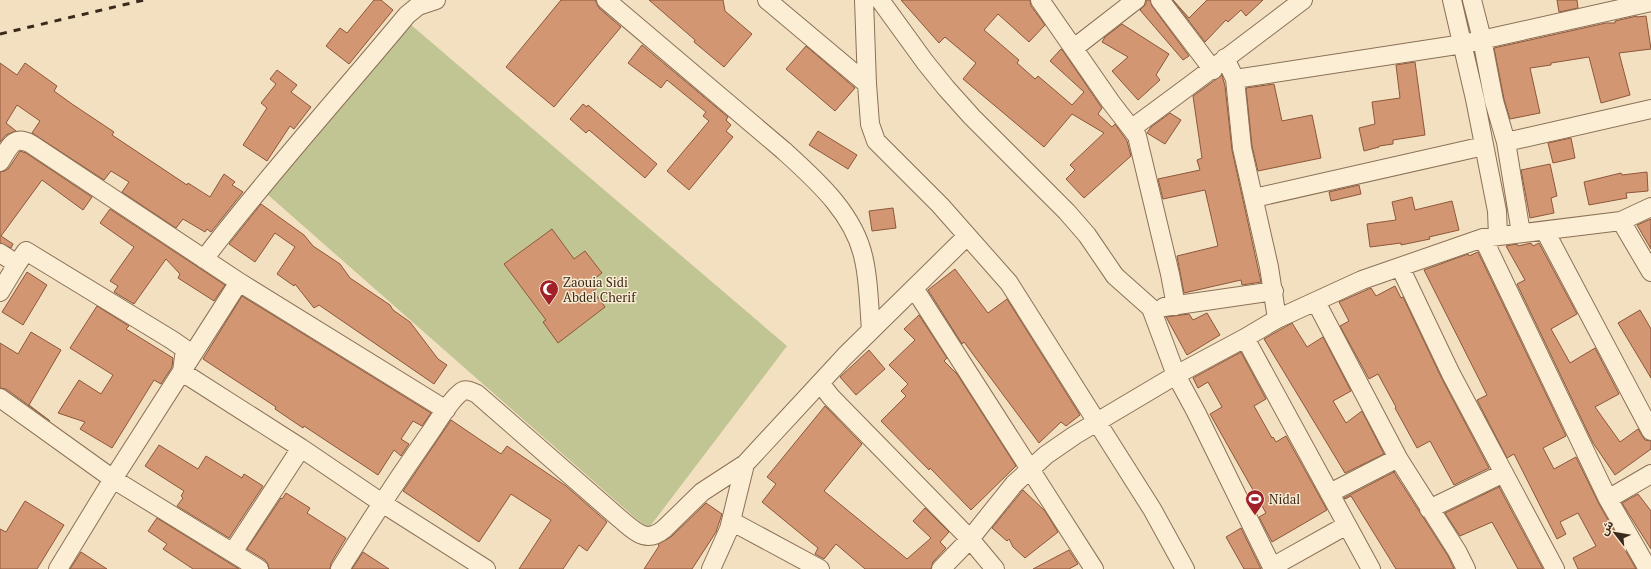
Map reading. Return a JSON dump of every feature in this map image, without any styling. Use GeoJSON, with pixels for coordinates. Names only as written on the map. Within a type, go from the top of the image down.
{"type":"FeatureCollection","features":[{"type":"Feature","properties":{"kind":"street"},"geometry":{"type":"LineString","coordinates":[[204,259],[242,209],[338,99],[407,15],[418,6],[436,0]]}},
{"type":"Feature","properties":{"kind":"street"},"geometry":{"type":"LineString","coordinates":[[606,0],[783,150],[808,172],[829,195],[846,217],[860,244],[864,260],[871,330]]}},
{"type":"Feature","properties":{"kind":"street"},"geometry":{"type":"LineString","coordinates":[[767,0],[867,84]]}},
{"type":"Feature","properties":{"kind":"street"},"geometry":{"type":"LineString","coordinates":[[864,0],[870,124],[876,141],[940,205],[1009,284],[1152,509],[1185,569]]}},
{"type":"Feature","properties":{"kind":"street"},"geometry":{"type":"LineString","coordinates":[[880,0],[925,62],[946,88],[1067,212],[1087,236],[1115,276],[1151,308],[1176,375],[1272,568],[1347,525]]}},
{"type":"Feature","properties":{"kind":"street"},"geometry":{"type":"LineString","coordinates":[[1040,0],[1110,101],[1138,136],[1176,306]]}},
{"type":"Feature","properties":{"kind":"street"},"geometry":{"type":"LineString","coordinates":[[1074,48],[1136,0]]}},
{"type":"Feature","properties":{"kind":"street"},"geometry":{"type":"LineString","coordinates":[[1160,0],[1219,64],[1235,79],[1242,148],[1274,291],[1277,319]]}},
{"type":"Feature","properties":{"kind":"street"},"geometry":{"type":"LineString","coordinates":[[1132,128],[1303,0]]}},
{"type":"Feature","properties":{"kind":"street"},"geometry":{"type":"LineString","coordinates":[[1452,0],[1463,44],[1497,211],[1491,237],[1608,499],[1648,569]]}},
{"type":"Feature","properties":{"kind":"street"},"geometry":{"type":"LineString","coordinates":[[1472,0],[1482,39],[1494,101],[1506,142],[1521,233]]}},
{"type":"Feature","properties":{"kind":"street"},"geometry":{"type":"LineString","coordinates":[[1235,79],[1463,44],[1650,2]]}},
{"type":"Feature","properties":{"kind":"street"},"geometry":{"type":"LineString","coordinates":[[1506,142],[1651,109]]}},
{"type":"Feature","properties":{"kind":"street"},"geometry":{"type":"LineString","coordinates":[[0,162],[16,140],[24,140],[82,176],[239,282],[446,410]]}},
{"type":"Feature","properties":{"kind":"street"},"geometry":{"type":"LineString","coordinates":[[1254,198],[1484,146]]}},
{"type":"Feature","properties":{"kind":"street"},"geometry":{"type":"LineString","coordinates":[[941,569],[970,539],[1014,484],[1046,455],[1075,435],[1176,375],[1277,319],[1362,280],[1491,237],[1621,221],[1651,207]]}},
{"type":"Feature","properties":{"kind":"street"},"geometry":{"type":"LineString","coordinates":[[1497,211],[1517,208]]}},
{"type":"Feature","properties":{"kind":"street"},"geometry":{"type":"LineString","coordinates":[[1621,221],[1651,272]]}},
{"type":"Feature","properties":{"kind":"street"},"geometry":{"type":"LineString","coordinates":[[1544,231],[1651,431]]}},
{"type":"Feature","properties":{"kind":"street"},"geometry":{"type":"LineString","coordinates":[[340,569],[382,503],[446,410],[461,392],[467,390],[477,394],[619,518],[645,536],[653,536],[658,534],[702,492],[745,464],[871,330],[967,236]]}},
{"type":"Feature","properties":{"kind":"street"},"geometry":{"type":"LineString","coordinates":[[0,292],[26,251],[185,349],[182,372]]}},
{"type":"Feature","properties":{"kind":"street"},"geometry":{"type":"LineString","coordinates":[[0,253],[17,264]]}},
{"type":"Feature","properties":{"kind":"street"},"geometry":{"type":"LineString","coordinates":[[1400,268],[1451,374],[1555,569]]}},
{"type":"Feature","properties":{"kind":"street"},"geometry":{"type":"LineString","coordinates":[[58,569],[113,479],[239,282]]}},
{"type":"Feature","properties":{"kind":"street"},"geometry":{"type":"LineString","coordinates":[[914,288],[1094,569]]}},
{"type":"Feature","properties":{"kind":"street"},"geometry":{"type":"LineString","coordinates":[[1151,308],[1176,306],[1274,291]]}},
{"type":"Feature","properties":{"kind":"street"},"geometry":{"type":"LineString","coordinates":[[1316,302],[1398,458],[1457,551],[1466,569]]}},
{"type":"Feature","properties":{"kind":"street"},"geometry":{"type":"LineString","coordinates":[[1245,338],[1371,569]]}},
{"type":"Feature","properties":{"kind":"street"},"geometry":{"type":"LineString","coordinates":[[182,372],[301,448],[382,503],[466,564],[486,569]]}},
{"type":"Feature","properties":{"kind":"street"},"geometry":{"type":"LineString","coordinates":[[820,383],[970,539],[995,569]]}},
{"type":"Feature","properties":{"kind":"street"},"geometry":{"type":"LineString","coordinates":[[0,398],[113,479],[234,552],[259,569]]}},
{"type":"Feature","properties":{"kind":"street"},"geometry":{"type":"LineString","coordinates":[[234,552],[301,448]]}},
{"type":"Feature","properties":{"kind":"street"},"geometry":{"type":"LineString","coordinates":[[1330,493],[1398,458]]}},
{"type":"Feature","properties":{"kind":"street"},"geometry":{"type":"LineString","coordinates":[[711,569],[725,539],[731,521],[745,464]]}},
{"type":"Feature","properties":{"kind":"street"},"geometry":{"type":"LineString","coordinates":[[1429,509],[1504,473]]}},
{"type":"Feature","properties":{"kind":"street"},"geometry":{"type":"LineString","coordinates":[[1608,499],[1651,474]]}},
{"type":"Feature","properties":{"kind":"street"},"geometry":{"type":"LineString","coordinates":[[731,521],[820,569]]}},
{"type":"Feature","properties":{"kind":"green space"},"geometry":{"type":"Polygon","coordinates":[[[410,24],[787,346],[648,529],[267,194],[410,24]]]}},
{"type":"Feature","properties":{"kind":"building"},"geometry":{"type":"Polygon","coordinates":[[[374,0],[381,0],[393,10],[349,64],[326,46],[340,28],[347,33],[374,0]]]}},
{"type":"Feature","properties":{"kind":"building"},"geometry":{"type":"Polygon","coordinates":[[[561,0],[595,0],[599,8],[621,27],[554,107],[506,67],[561,0]]]}},
{"type":"Feature","properties":{"kind":"building"},"geometry":{"type":"Polygon","coordinates":[[[649,0],[723,0],[725,11],[752,34],[724,67],[694,42],[695,40],[649,0]]]}},
{"type":"Feature","properties":{"kind":"building"},"geometry":{"type":"Polygon","coordinates":[[[901,0],[1030,0],[1031,6],[1045,25],[1029,42],[998,14],[984,30],[1019,60],[1017,63],[1035,79],[1038,76],[1072,105],[1084,92],[1050,61],[1061,49],[1102,108],[1098,114],[1112,127],[1115,124],[1127,141],[1131,156],[1084,198],[1066,179],[1075,170],[1070,165],[1104,133],[1072,114],[1044,147],[963,79],[976,63],[945,37],[939,43],[901,0]]]}},
{"type":"Feature","properties":{"kind":"building"},"geometry":{"type":"Polygon","coordinates":[[[1146,0],[1150,0],[1152,6],[1189,56],[1183,60],[1140,10],[1146,4],[1146,0]]]}},
{"type":"Feature","properties":{"kind":"building"},"geometry":{"type":"Polygon","coordinates":[[[1173,0],[1189,18],[1207,0],[1263,0],[1246,16],[1241,10],[1228,22],[1226,20],[1205,42],[1173,0]]]}},
{"type":"Feature","properties":{"kind":"building"},"geometry":{"type":"Polygon","coordinates":[[[1557,0],[1577,0],[1578,8],[1559,12],[1557,0]]]}},
{"type":"Feature","properties":{"kind":"building"},"geometry":{"type":"Polygon","coordinates":[[[1637,16],[1646,16],[1651,49],[1619,53],[1630,95],[1601,103],[1589,57],[1551,63],[1551,65],[1530,68],[1540,113],[1510,119],[1504,99],[1494,48],[1606,23],[1615,23],[1615,21],[1637,16]]]}},
{"type":"Feature","properties":{"kind":"building"},"geometry":{"type":"Polygon","coordinates":[[[1122,24],[1169,54],[1156,75],[1160,80],[1138,100],[1112,71],[1128,57],[1102,42],[1105,37],[1122,24]]]}},
{"type":"Feature","properties":{"kind":"building"},"geometry":{"type":"Polygon","coordinates":[[[642,45],[728,117],[726,120],[731,125],[726,131],[733,137],[689,190],[667,171],[709,121],[703,116],[706,112],[667,80],[661,88],[628,63],[642,45]]]}},
{"type":"Feature","properties":{"kind":"building"},"geometry":{"type":"Polygon","coordinates":[[[806,46],[855,88],[835,111],[786,69],[806,46]]]}},
{"type":"Feature","properties":{"kind":"building"},"geometry":{"type":"Polygon","coordinates":[[[1415,62],[1425,135],[1393,140],[1393,144],[1379,146],[1364,151],[1359,128],[1375,124],[1372,102],[1400,98],[1396,65],[1415,62]]]}},
{"type":"Feature","properties":{"kind":"building"},"geometry":{"type":"Polygon","coordinates":[[[0,63],[17,75],[25,63],[57,86],[54,91],[114,132],[112,135],[187,185],[188,183],[210,197],[224,174],[235,182],[232,185],[243,192],[211,232],[207,229],[205,232],[183,219],[176,228],[122,192],[129,182],[111,171],[104,180],[32,133],[40,121],[17,105],[6,123],[16,131],[6,135],[0,142],[0,63]]]}},
{"type":"Feature","properties":{"kind":"building"},"geometry":{"type":"Polygon","coordinates":[[[277,70],[297,85],[291,92],[311,107],[294,129],[290,126],[267,161],[243,145],[267,108],[261,103],[276,84],[270,79],[277,70]]]}},
{"type":"Feature","properties":{"kind":"building"},"geometry":{"type":"Polygon","coordinates":[[[1222,75],[1225,86],[1232,150],[1261,282],[1242,285],[1241,280],[1184,293],[1177,256],[1218,246],[1205,190],[1163,199],[1158,179],[1200,170],[1197,160],[1202,158],[1193,96],[1222,75]]]}},
{"type":"Feature","properties":{"kind":"building"},"geometry":{"type":"Polygon","coordinates":[[[1274,84],[1282,121],[1312,115],[1321,158],[1258,171],[1252,146],[1246,88],[1274,84]]]}},
{"type":"Feature","properties":{"kind":"building"},"geometry":{"type":"Polygon","coordinates":[[[583,104],[587,107],[588,105],[657,164],[645,178],[589,130],[586,133],[570,119],[583,104]]]}},
{"type":"Feature","properties":{"kind":"building"},"geometry":{"type":"Polygon","coordinates":[[[1170,113],[1181,120],[1165,144],[1147,133],[1151,127],[1170,113]]]}},
{"type":"Feature","properties":{"kind":"building"},"geometry":{"type":"Polygon","coordinates":[[[818,131],[857,155],[848,169],[809,145],[818,131]]]}},
{"type":"Feature","properties":{"kind":"building"},"geometry":{"type":"Polygon","coordinates":[[[1571,138],[1575,158],[1553,163],[1548,143],[1571,138]]]}},
{"type":"Feature","properties":{"kind":"building"},"geometry":{"type":"Polygon","coordinates":[[[20,151],[26,153],[92,197],[83,210],[42,180],[1,236],[13,244],[11,248],[0,243],[0,172],[9,168],[20,151]]]}},
{"type":"Feature","properties":{"kind":"building"},"geometry":{"type":"Polygon","coordinates":[[[1550,164],[1557,196],[1551,198],[1554,213],[1530,218],[1521,170],[1550,164]]]}},
{"type":"Feature","properties":{"kind":"building"},"geometry":{"type":"Polygon","coordinates":[[[1647,172],[1648,191],[1626,193],[1627,198],[1589,205],[1584,182],[1621,173],[1622,175],[1647,172]]]}},
{"type":"Feature","properties":{"kind":"building"},"geometry":{"type":"Polygon","coordinates":[[[1359,185],[1361,194],[1331,201],[1329,192],[1359,185]]]}},
{"type":"Feature","properties":{"kind":"building"},"geometry":{"type":"Polygon","coordinates":[[[1412,197],[1415,210],[1452,201],[1459,230],[1429,237],[1430,239],[1401,245],[1401,243],[1370,247],[1367,224],[1396,220],[1392,202],[1412,197]]]}},
{"type":"Feature","properties":{"kind":"building"},"geometry":{"type":"Polygon","coordinates":[[[261,204],[304,235],[313,246],[340,264],[350,278],[390,305],[393,310],[410,322],[438,359],[447,365],[434,384],[319,305],[314,308],[295,284],[294,286],[277,274],[295,247],[275,233],[255,262],[229,244],[261,204]]]}},
{"type":"Feature","properties":{"kind":"building"},"geometry":{"type":"Polygon","coordinates":[[[893,208],[896,228],[872,231],[869,211],[893,208]]]}},
{"type":"Feature","properties":{"kind":"building"},"geometry":{"type":"Polygon","coordinates":[[[110,209],[225,285],[214,301],[178,278],[180,274],[166,259],[134,304],[114,292],[118,286],[110,281],[134,247],[100,223],[110,209]]]}},
{"type":"Feature","properties":{"kind":"building"},"geometry":{"type":"Polygon","coordinates":[[[1651,219],[1651,249],[1637,225],[1651,219]]]}},
{"type":"Feature","properties":{"kind":"building"},"geometry":{"type":"Polygon","coordinates":[[[552,229],[574,259],[585,251],[602,273],[594,279],[600,286],[593,291],[605,307],[558,343],[543,322],[546,320],[504,264],[552,229]]]}},
{"type":"Feature","properties":{"kind":"building"},"geometry":{"type":"Polygon","coordinates":[[[1531,243],[1533,246],[1539,243],[1577,314],[1551,329],[1570,363],[1595,348],[1619,394],[1595,407],[1620,442],[1638,429],[1645,440],[1651,441],[1651,449],[1615,475],[1593,443],[1517,284],[1525,280],[1506,246],[1517,244],[1518,246],[1531,243]]]}},
{"type":"Feature","properties":{"kind":"building"},"geometry":{"type":"Polygon","coordinates":[[[1478,252],[1566,436],[1543,448],[1554,469],[1576,457],[1599,504],[1636,569],[1578,569],[1573,558],[1596,546],[1578,513],[1560,522],[1566,534],[1557,539],[1514,454],[1507,458],[1477,400],[1487,395],[1424,270],[1468,254],[1469,256],[1478,252]]]}},
{"type":"Feature","properties":{"kind":"building"},"geometry":{"type":"Polygon","coordinates":[[[955,269],[988,313],[1007,299],[1080,415],[1066,426],[1061,422],[1039,443],[964,342],[962,344],[928,290],[955,269]]]}},
{"type":"Feature","properties":{"kind":"building"},"geometry":{"type":"Polygon","coordinates":[[[27,272],[47,285],[23,325],[2,312],[27,272]]]}},
{"type":"Feature","properties":{"kind":"building"},"geometry":{"type":"Polygon","coordinates":[[[1395,286],[1401,298],[1403,297],[1442,379],[1489,468],[1454,485],[1430,441],[1417,448],[1378,374],[1369,379],[1340,326],[1349,321],[1339,302],[1371,288],[1376,296],[1395,286]]]}},
{"type":"Feature","properties":{"kind":"building"},"geometry":{"type":"Polygon","coordinates":[[[242,296],[431,413],[422,426],[413,421],[401,439],[409,444],[401,456],[394,450],[378,475],[304,426],[303,428],[275,409],[276,407],[203,359],[242,296]]]}},
{"type":"Feature","properties":{"kind":"building"},"geometry":{"type":"Polygon","coordinates":[[[97,306],[129,326],[126,329],[173,358],[172,367],[161,384],[154,380],[112,448],[80,429],[85,422],[58,413],[79,380],[101,394],[113,375],[70,348],[97,306]]]}},
{"type":"Feature","properties":{"kind":"building"},"geometry":{"type":"Polygon","coordinates":[[[1640,310],[1651,329],[1651,378],[1618,323],[1640,310]]]}},
{"type":"Feature","properties":{"kind":"building"},"geometry":{"type":"Polygon","coordinates":[[[1207,313],[1220,335],[1187,355],[1166,317],[1189,314],[1193,320],[1207,313]]]}},
{"type":"Feature","properties":{"kind":"building"},"geometry":{"type":"Polygon","coordinates":[[[919,315],[947,358],[944,361],[957,374],[1016,466],[971,510],[881,421],[906,396],[901,391],[908,384],[889,365],[915,340],[904,329],[919,315]]]}},
{"type":"Feature","properties":{"kind":"building"},"geometry":{"type":"Polygon","coordinates":[[[1292,323],[1307,347],[1323,337],[1351,391],[1333,401],[1346,423],[1362,411],[1384,454],[1345,473],[1264,339],[1292,323]]]}},
{"type":"Feature","properties":{"kind":"building"},"geometry":{"type":"Polygon","coordinates":[[[31,332],[61,350],[29,405],[50,421],[6,389],[0,388],[0,343],[18,354],[31,332]]]}},
{"type":"Feature","properties":{"kind":"building"},"geometry":{"type":"Polygon","coordinates":[[[869,350],[885,369],[856,395],[840,377],[869,350]]]}},
{"type":"Feature","properties":{"kind":"building"},"geometry":{"type":"Polygon","coordinates":[[[1241,352],[1266,399],[1254,406],[1272,438],[1273,437],[1276,442],[1286,436],[1327,510],[1272,542],[1259,517],[1266,513],[1210,414],[1222,407],[1208,382],[1198,388],[1193,378],[1241,352]]]}},
{"type":"Feature","properties":{"kind":"building"},"geometry":{"type":"Polygon","coordinates":[[[825,406],[862,444],[824,491],[907,559],[931,538],[913,521],[925,508],[949,532],[940,542],[946,548],[933,562],[931,569],[865,569],[836,544],[824,559],[815,554],[818,548],[762,502],[776,484],[767,477],[825,406]]]}},
{"type":"Feature","properties":{"kind":"building"},"geometry":{"type":"Polygon","coordinates":[[[451,420],[501,454],[507,446],[566,486],[607,522],[587,551],[579,545],[563,569],[519,569],[551,520],[511,494],[479,542],[403,491],[451,420]]]}},
{"type":"Feature","properties":{"kind":"building"},"geometry":{"type":"Polygon","coordinates":[[[159,445],[198,469],[206,456],[242,478],[244,474],[263,486],[229,538],[177,506],[183,498],[181,496],[184,491],[145,466],[159,445]]]}},
{"type":"Feature","properties":{"kind":"building"},"geometry":{"type":"Polygon","coordinates":[[[1394,472],[1448,556],[1454,569],[1396,569],[1351,496],[1345,499],[1344,498],[1394,472]]]}},
{"type":"Feature","properties":{"kind":"building"},"geometry":{"type":"Polygon","coordinates":[[[1499,487],[1543,569],[1518,569],[1492,522],[1460,536],[1445,513],[1499,487]]]}},
{"type":"Feature","properties":{"kind":"building"},"geometry":{"type":"Polygon","coordinates":[[[1023,490],[1045,511],[1058,532],[1025,558],[1013,547],[1009,539],[1007,541],[992,528],[1023,490]]]}},
{"type":"Feature","properties":{"kind":"building"},"geometry":{"type":"Polygon","coordinates":[[[286,493],[310,508],[307,513],[346,538],[331,563],[330,569],[269,569],[265,560],[247,549],[281,498],[282,499],[286,493]]]}},
{"type":"Feature","properties":{"kind":"building"},"geometry":{"type":"Polygon","coordinates":[[[1638,494],[1651,511],[1651,549],[1622,503],[1638,494]]]}},
{"type":"Feature","properties":{"kind":"building"},"geometry":{"type":"Polygon","coordinates":[[[25,501],[64,525],[37,569],[0,569],[0,529],[6,532],[25,501]]]}},
{"type":"Feature","properties":{"kind":"building"},"geometry":{"type":"Polygon","coordinates":[[[706,503],[722,514],[716,532],[692,569],[644,569],[659,546],[658,544],[671,537],[706,503]]]}},
{"type":"Feature","properties":{"kind":"building"},"geometry":{"type":"Polygon","coordinates":[[[157,518],[239,569],[193,569],[163,549],[167,544],[148,531],[157,518]]]}},
{"type":"Feature","properties":{"kind":"building"},"geometry":{"type":"Polygon","coordinates":[[[1241,528],[1261,569],[1244,569],[1226,537],[1241,528]]]}},
{"type":"Feature","properties":{"kind":"building"},"geometry":{"type":"Polygon","coordinates":[[[1069,550],[1078,564],[1069,569],[1033,569],[1069,550]]]}},
{"type":"Feature","properties":{"kind":"building"},"geometry":{"type":"Polygon","coordinates":[[[81,552],[107,569],[70,569],[81,552]]]}},
{"type":"Feature","properties":{"kind":"building"},"geometry":{"type":"Polygon","coordinates":[[[363,552],[389,569],[352,569],[363,552]]]}},
{"type":"Feature","properties":{"kind":"railway"},"geometry":{"type":"LineString","coordinates":[[0,34],[144,0]]}},
{"type":"Feature","properties":{"kind":"place","name":"Zaouia Sidi Abdel Cherif"},"geometry":{"type":"Point","coordinates":[549,306]}},
{"type":"Feature","properties":{"kind":"place","name":"Nidal"},"geometry":{"type":"Point","coordinates":[1255,516]}}]}
